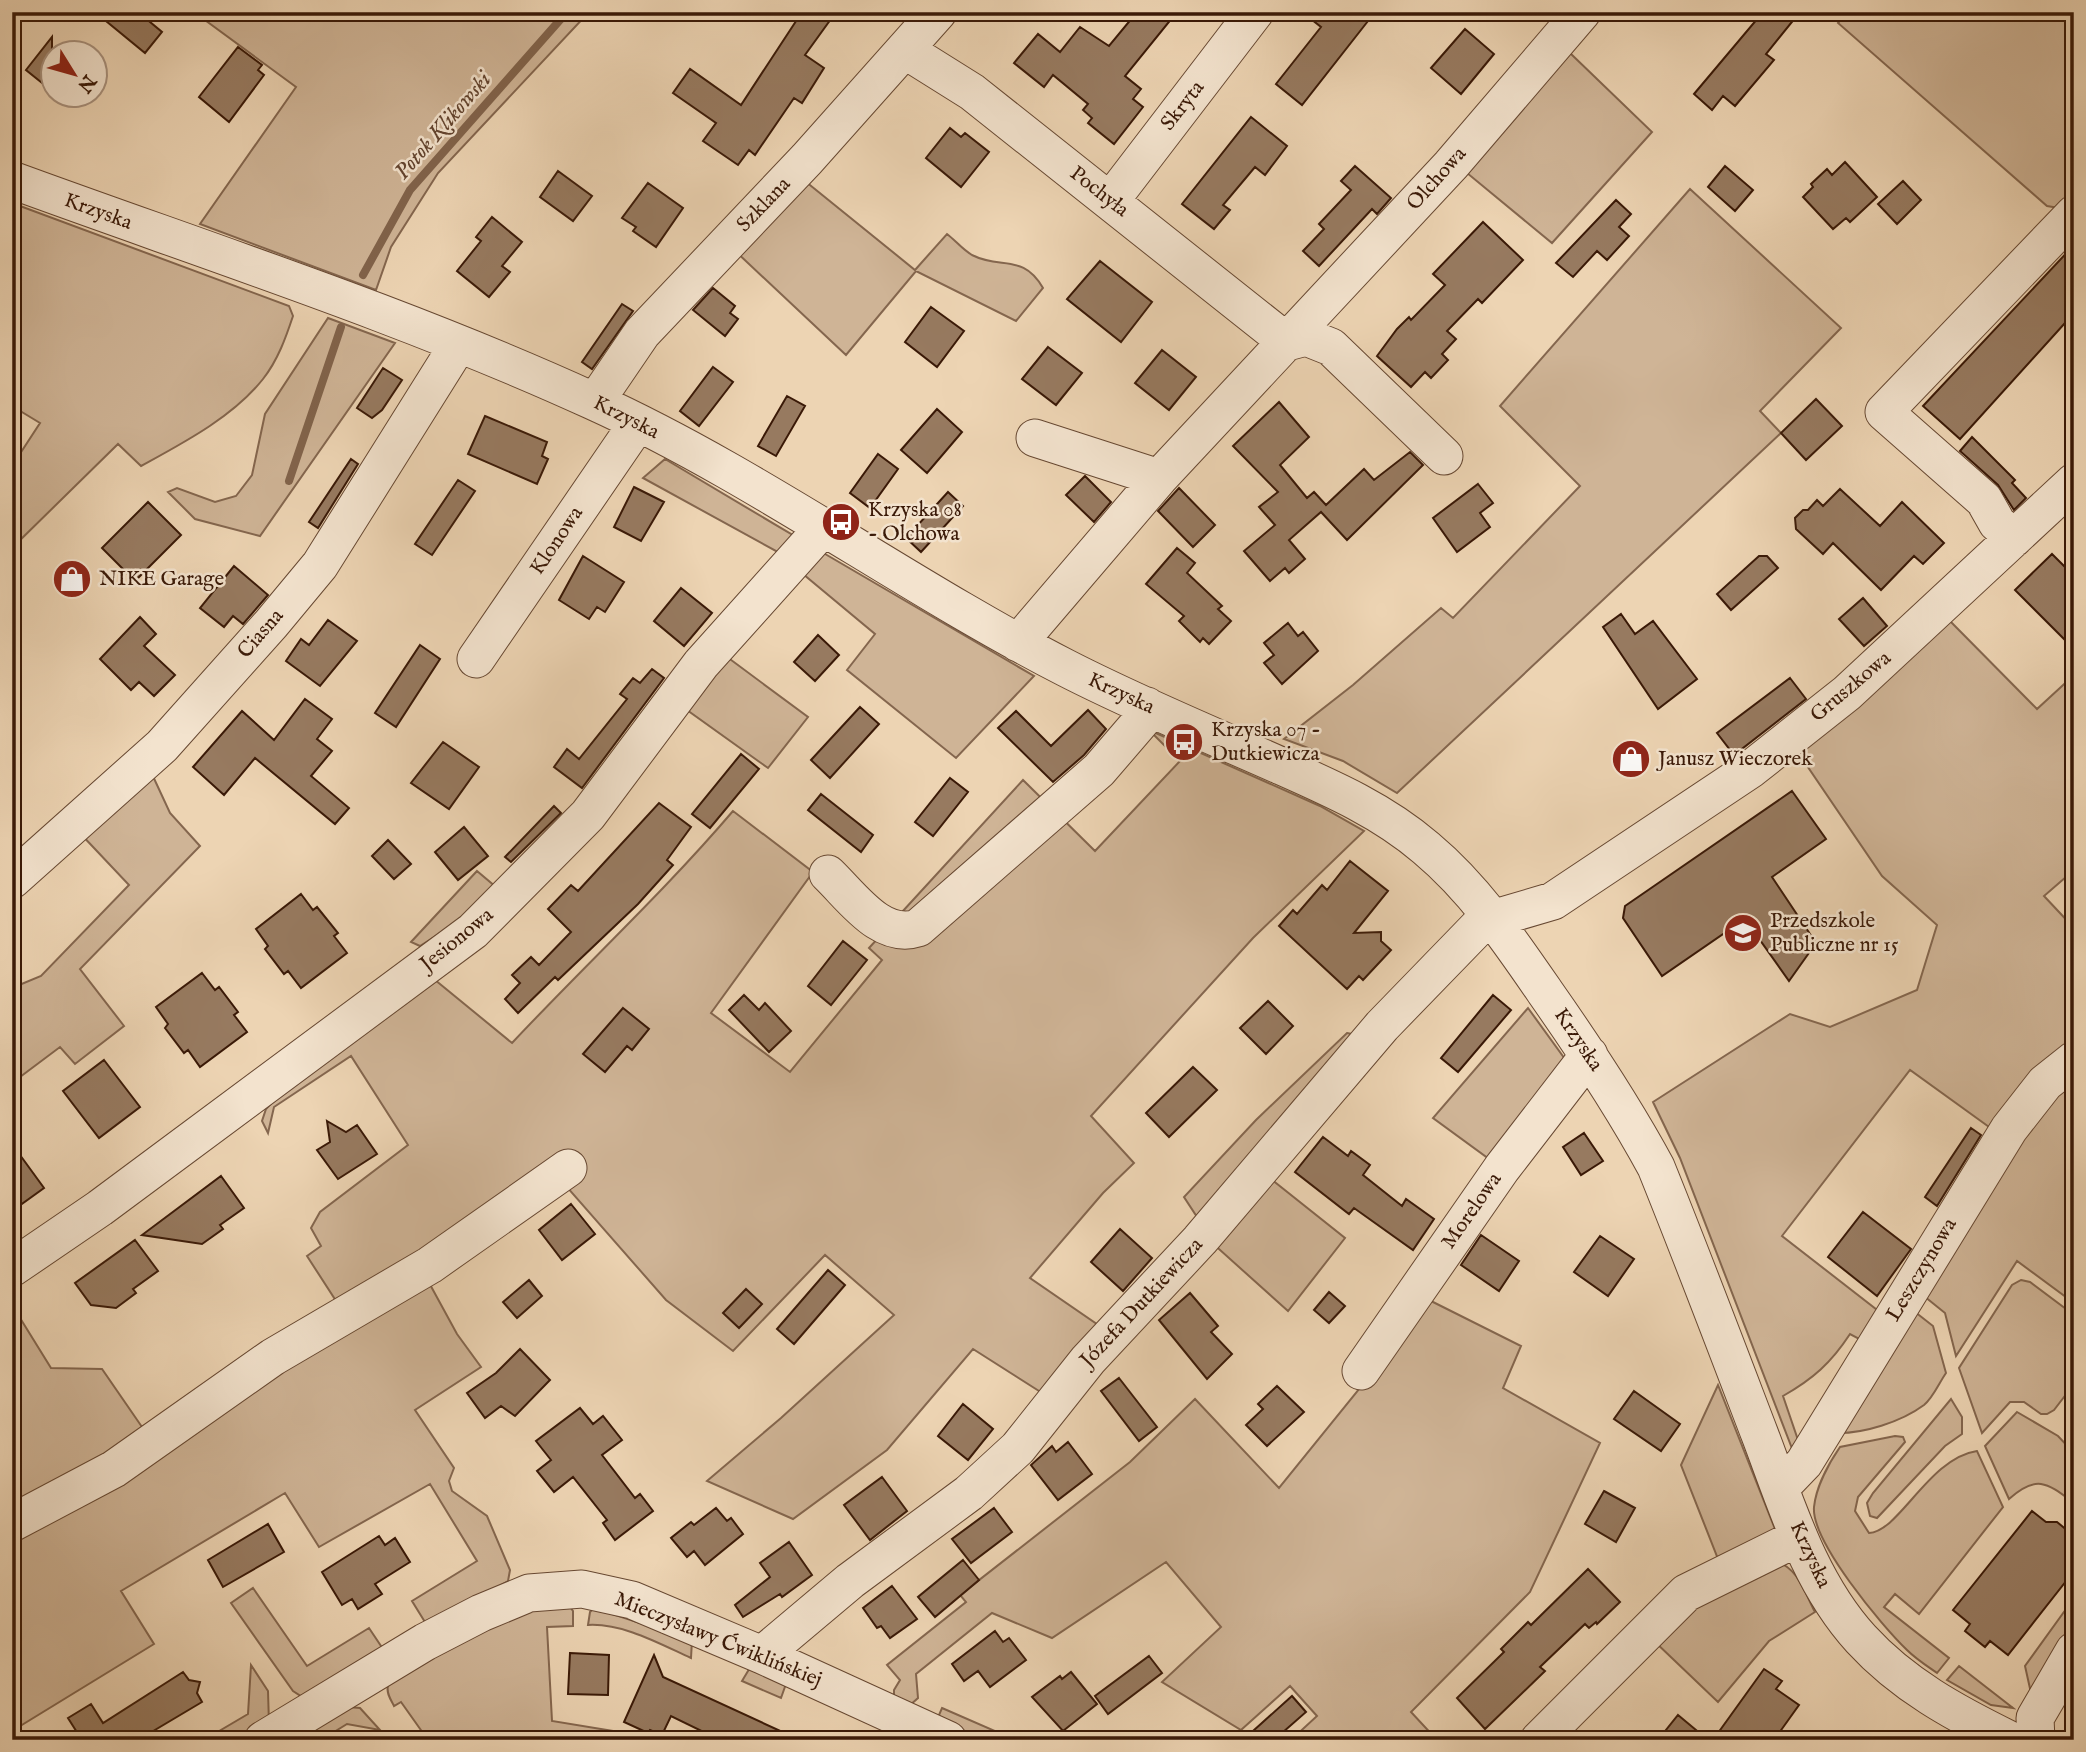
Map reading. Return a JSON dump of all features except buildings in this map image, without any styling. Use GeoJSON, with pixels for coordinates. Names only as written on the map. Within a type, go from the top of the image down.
{"type":"FeatureCollection","features":[{"type":"Feature","properties":{"kind":"street","name":"Szklana"},"geometry":{"type":"LineString","coordinates":[[595,402],[642,333],[807,159],[938,12]]}},
{"type":"Feature","properties":{"kind":"street","name":"Skryta"},"geometry":{"type":"LineString","coordinates":[[1111,200],[1255,12]]}},
{"type":"Feature","properties":{"kind":"street","name":"Olchowa"},"geometry":{"type":"LineString","coordinates":[[1018,643],[1159,478],[1451,165],[1582,12]]}},
{"type":"Feature","properties":{"kind":"street","name":"Pochyła"},"geometry":{"type":"LineString","coordinates":[[905,50],[972,92],[1287,342]]}},
{"type":"Feature","properties":{"kind":"street","name":"Krzyska"},"geometry":{"type":"LineString","coordinates":[[12,180],[458,345],[595,402],[685,448],[1018,643],[1147,706],[1359,801],[1384,816],[1444,864],[1492,919],[1589,1055],[1657,1167],[1799,1537],[1831,1600],[1881,1659],[1920,1691],[2010,1740]]}},
{"type":"Feature","properties":{"kind":"street"},"geometry":{"type":"LineString","coordinates":[[2020,532],[1997,523],[1983,500],[1884,412],[2074,214]]}},
{"type":"Feature","properties":{"kind":"street"},"geometry":{"type":"LineString","coordinates":[[1287,342],[1306,337],[1331,348],[1444,456]]}},
{"type":"Feature","properties":{"kind":"street","name":"Ciasna"},"geometry":{"type":"LineString","coordinates":[[12,880],[162,746],[271,624],[320,565],[458,345]]}},
{"type":"Feature","properties":{"kind":"street","name":"Klonowa"},"geometry":{"type":"LineString","coordinates":[[476,659],[637,424]]}},
{"type":"Feature","properties":{"kind":"street"},"geometry":{"type":"LineString","coordinates":[[1035,439],[1159,478]]}},
{"type":"Feature","properties":{"kind":"street","name":"Gruszkowa"},"geometry":{"type":"LineString","coordinates":[[1492,919],[1553,901],[1751,769],[1847,693],[2074,482]]}},
{"type":"Feature","properties":{"kind":"street","name":"Jesionowa"},"geometry":{"type":"LineString","coordinates":[[12,1268],[111,1200],[473,931],[588,815],[701,664],[822,529]]}},
{"type":"Feature","properties":{"kind":"street"},"geometry":{"type":"LineString","coordinates":[[828,873],[881,925],[903,933],[918,928],[1099,770],[1142,720],[1147,706]]}},
{"type":"Feature","properties":{"kind":"street","name":"Józefa Dutkiewicza"},"geometry":{"type":"LineString","coordinates":[[762,1655],[850,1581],[969,1493],[1018,1448],[1088,1360],[1200,1240],[1382,1026],[1479,926],[1492,919]]}},
{"type":"Feature","properties":{"kind":"street","name":"Morelowa"},"geometry":{"type":"LineString","coordinates":[[1361,1371],[1502,1168],[1589,1055]]}},
{"type":"Feature","properties":{"kind":"street","name":"Leszczynowa"},"geometry":{"type":"LineString","coordinates":[[1780,1488],[1804,1463],[2008,1129],[2045,1083],[2074,1060]]}},
{"type":"Feature","properties":{"kind":"street"},"geometry":{"type":"LineString","coordinates":[[12,1523],[114,1469],[273,1357],[430,1265],[568,1168]]}},
{"type":"Feature","properties":{"kind":"street"},"geometry":{"type":"LineString","coordinates":[[1539,1740],[1686,1593],[1799,1537]]}},
{"type":"Feature","properties":{"kind":"street","name":"Mieczysławy Ćwiklińskiej"},"geometry":{"type":"LineString","coordinates":[[263,1740],[425,1642],[529,1593],[582,1589],[632,1600],[762,1655],[948,1740]]}},
{"type":"Feature","properties":{"kind":"street"},"geometry":{"type":"LineString","coordinates":[[2036,1740],[2035,1718],[2074,1650]]}},
{"type":"Feature","properties":{"kind":"shaded area"},"geometry":{"type":"Polygon","coordinates":[[[194,12],[589,12],[438,173],[391,247],[376,290],[200,224],[296,87],[194,12]]]}},
{"type":"Feature","properties":{"kind":"shaded area"},"geometry":{"type":"Polygon","coordinates":[[[1847,12],[2074,12],[2074,200],[2065,209],[2047,206],[1838,23],[1847,12]]]}},
{"type":"Feature","properties":{"kind":"shaded area"},"geometry":{"type":"Polygon","coordinates":[[[1570,53],[1652,132],[1552,243],[1467,173],[1570,53]]]}},
{"type":"Feature","properties":{"kind":"shaded area"},"geometry":{"type":"Polygon","coordinates":[[[800,177],[915,270],[947,234],[972,255],[1028,270],[1043,288],[1016,321],[916,271],[846,355],[732,248],[800,177]]]}},
{"type":"Feature","properties":{"kind":"shaded area"},"geometry":{"type":"Polygon","coordinates":[[[1690,189],[1841,328],[1760,411],[1781,433],[1397,793],[1343,761],[1284,739],[1353,685],[1441,608],[1453,618],[1580,486],[1500,406],[1690,189]]]}},
{"type":"Feature","properties":{"kind":"shaded area"},"geometry":{"type":"Polygon","coordinates":[[[12,203],[289,306],[293,316],[268,372],[237,405],[207,428],[141,466],[118,444],[12,548],[12,466],[40,423],[12,406],[12,203]]]}},
{"type":"Feature","properties":{"kind":"shaded area"},"geometry":{"type":"Polygon","coordinates":[[[328,318],[395,343],[260,536],[195,519],[168,492],[177,488],[215,502],[236,496],[252,475],[265,414],[328,318]]]}},
{"type":"Feature","properties":{"kind":"shaded area"},"geometry":{"type":"Polygon","coordinates":[[[665,459],[796,537],[787,557],[643,478],[665,459]]]}},
{"type":"Feature","properties":{"kind":"shaded area"},"geometry":{"type":"Polygon","coordinates":[[[820,551],[1034,676],[956,758],[847,670],[875,634],[797,569],[820,551]]]}},
{"type":"Feature","properties":{"kind":"shaded area"},"geometry":{"type":"Polygon","coordinates":[[[1948,619],[2037,709],[2074,675],[2074,870],[2044,896],[2074,928],[2074,1049],[1996,1132],[1910,1070],[1782,1236],[1881,1313],[1863,1341],[1850,1334],[1821,1370],[1783,1396],[1798,1440],[1793,1451],[1680,1158],[1653,1102],[1790,1014],[1830,1027],[1917,990],[1937,925],[1882,876],[1799,754],[1948,619]]]}},
{"type":"Feature","properties":{"kind":"shaded area"},"geometry":{"type":"Polygon","coordinates":[[[719,651],[808,717],[768,768],[680,705],[719,651]]]}},
{"type":"Feature","properties":{"kind":"shaded area"},"geometry":{"type":"Polygon","coordinates":[[[1149,730],[1320,806],[1364,831],[1253,938],[1091,1116],[1134,1163],[1103,1193],[1030,1278],[1104,1329],[1050,1398],[973,1349],[887,1450],[793,1519],[707,1481],[894,1315],[825,1255],[733,1351],[666,1300],[560,1179],[427,1279],[457,1334],[481,1367],[415,1410],[454,1468],[449,1481],[452,1491],[487,1516],[510,1570],[508,1581],[428,1627],[412,1601],[477,1561],[430,1484],[319,1547],[285,1493],[121,1591],[154,1644],[12,1731],[12,1305],[51,1368],[102,1369],[142,1427],[338,1304],[307,1256],[321,1246],[311,1228],[320,1212],[408,1145],[351,1056],[274,1107],[268,1133],[262,1121],[266,1109],[281,1093],[429,975],[512,1043],[680,870],[733,811],[813,872],[711,1013],[790,1072],[882,960],[869,948],[1023,780],[1095,851],[1180,761],[1149,730]]]}},
{"type":"Feature","properties":{"kind":"shaded area"},"geometry":{"type":"Polygon","coordinates":[[[151,772],[170,813],[200,846],[80,969],[124,1026],[75,1064],[60,1047],[12,1083],[12,988],[41,976],[129,885],[78,831],[151,772]]]}},
{"type":"Feature","properties":{"kind":"shaded area"},"geometry":{"type":"Polygon","coordinates":[[[477,871],[503,893],[420,946],[411,942],[477,871]]]}},
{"type":"Feature","properties":{"kind":"shaded area"},"geometry":{"type":"Polygon","coordinates":[[[1528,1008],[1570,1066],[1496,1164],[1433,1118],[1528,1008]]]}},
{"type":"Feature","properties":{"kind":"shaded area"},"geometry":{"type":"Polygon","coordinates":[[[1347,1033],[1361,1036],[1201,1223],[1184,1197],[1256,1120],[1347,1033]]]}},
{"type":"Feature","properties":{"kind":"shaded area"},"geometry":{"type":"Polygon","coordinates":[[[2074,1071],[2074,1303],[2017,1261],[1956,1356],[1945,1313],[1919,1292],[2016,1130],[2074,1071]]]}},
{"type":"Feature","properties":{"kind":"shaded area"},"geometry":{"type":"Polygon","coordinates":[[[1266,1175],[1345,1238],[1288,1311],[1210,1241],[1266,1175]]]}},
{"type":"Feature","properties":{"kind":"shaded area"},"geometry":{"type":"Polygon","coordinates":[[[2021,1280],[2030,1282],[2074,1315],[2074,1384],[2054,1410],[2047,1414],[2041,1414],[2024,1402],[2010,1402],[1982,1433],[1959,1368],[2012,1285],[2021,1280]]]}},
{"type":"Feature","properties":{"kind":"shaded area"},"geometry":{"type":"Polygon","coordinates":[[[1425,1298],[1521,1346],[1503,1388],[1600,1443],[1530,1592],[1411,1712],[1437,1740],[1291,1740],[1317,1716],[1290,1686],[1241,1730],[1162,1682],[1221,1627],[1166,1562],[1052,1638],[992,1613],[916,1674],[918,1698],[909,1706],[894,1697],[894,1690],[900,1680],[887,1665],[966,1602],[960,1595],[1130,1462],[1195,1399],[1279,1488],[1360,1388],[1425,1298]]]}},
{"type":"Feature","properties":{"kind":"shaded area"},"geometry":{"type":"Polygon","coordinates":[[[1910,1308],[1933,1326],[1946,1373],[1936,1390],[1924,1405],[1893,1422],[1869,1429],[1835,1433],[1910,1308]]]}},
{"type":"Feature","properties":{"kind":"shaded area"},"geometry":{"type":"Polygon","coordinates":[[[1718,1385],[1775,1529],[1720,1564],[1681,1465],[1718,1385]]]}},
{"type":"Feature","properties":{"kind":"shaded area"},"geometry":{"type":"Polygon","coordinates":[[[1951,1399],[1962,1417],[1962,1434],[1945,1446],[1877,1518],[1870,1516],[1867,1503],[1873,1493],[1951,1399]]]}},
{"type":"Feature","properties":{"kind":"shaded area"},"geometry":{"type":"Polygon","coordinates":[[[2017,1412],[2058,1436],[2074,1453],[2074,1503],[2042,1484],[2027,1486],[2009,1499],[1985,1446],[2017,1412]]]}},
{"type":"Feature","properties":{"kind":"shaded area"},"geometry":{"type":"Polygon","coordinates":[[[1895,1436],[1903,1437],[1905,1442],[1858,1497],[1855,1511],[1869,1533],[1892,1521],[1944,1467],[1960,1456],[1977,1451],[2003,1507],[1919,1614],[1895,1594],[1884,1607],[1949,1658],[1937,1673],[1907,1650],[1866,1603],[1836,1561],[1816,1522],[1814,1507],[1817,1491],[1840,1447],[1895,1436]]]}},
{"type":"Feature","properties":{"kind":"shaded area"},"geometry":{"type":"Polygon","coordinates":[[[1776,1562],[1790,1569],[1795,1575],[1815,1612],[1769,1641],[1718,1702],[1653,1640],[1692,1603],[1776,1562]]]}},
{"type":"Feature","properties":{"kind":"shaded area"},"geometry":{"type":"Polygon","coordinates":[[[253,1588],[307,1666],[369,1628],[385,1652],[307,1700],[293,1691],[231,1603],[253,1588]]]}},
{"type":"Feature","properties":{"kind":"shaded area"},"geometry":{"type":"Polygon","coordinates":[[[2074,1598],[2074,1619],[2031,1693],[2025,1666],[2074,1598]]]}},
{"type":"Feature","properties":{"kind":"shaded area"},"geometry":{"type":"Polygon","coordinates":[[[541,1607],[570,1607],[573,1611],[573,1626],[547,1627],[552,1721],[613,1731],[632,1740],[428,1740],[401,1702],[394,1706],[388,1694],[388,1686],[396,1676],[412,1665],[457,1642],[541,1607]]]}},
{"type":"Feature","properties":{"kind":"shaded area"},"geometry":{"type":"Polygon","coordinates":[[[594,1608],[692,1640],[691,1658],[628,1631],[588,1625],[590,1612],[594,1608]]]}},
{"type":"Feature","properties":{"kind":"shaded area"},"geometry":{"type":"Polygon","coordinates":[[[251,1665],[268,1691],[269,1724],[241,1740],[204,1740],[248,1714],[251,1665]]]}},
{"type":"Feature","properties":{"kind":"shaded area"},"geometry":{"type":"Polygon","coordinates":[[[751,1666],[787,1681],[781,1698],[742,1681],[751,1666]]]}},
{"type":"Feature","properties":{"kind":"shaded area"},"geometry":{"type":"Polygon","coordinates":[[[1959,1666],[2013,1708],[1991,1705],[1947,1680],[1959,1666]]]}},
{"type":"Feature","properties":{"kind":"shaded area"},"geometry":{"type":"Polygon","coordinates":[[[348,1707],[360,1708],[380,1730],[347,1724],[321,1740],[307,1740],[306,1729],[348,1707]]]}},
{"type":"Feature","properties":{"kind":"shaded area"},"geometry":{"type":"Polygon","coordinates":[[[942,1708],[995,1731],[986,1740],[978,1740],[936,1722],[942,1708]]]}},
{"type":"Feature","properties":{"kind":"waterway","name":"Potok Klikowski"},"geometry":{"type":"LineString","coordinates":[[363,275],[410,190],[567,12]]}},
{"type":"Feature","properties":{"kind":"waterway","name":"Potok Klikowski"},"geometry":{"type":"LineString","coordinates":[[289,481],[341,327]]}},
{"type":"Feature","properties":{"kind":"place","name":"Krzyska 08 - Olchowa"},"geometry":{"type":"Point","coordinates":[841,522]}},
{"type":"Feature","properties":{"kind":"place","name":"NIKE Garage"},"geometry":{"type":"Point","coordinates":[72,579]}},
{"type":"Feature","properties":{"kind":"place","name":"Krzyska 07 - Dutkiewicza"},"geometry":{"type":"Point","coordinates":[1184,742]}},
{"type":"Feature","properties":{"kind":"place","name":"Janusz Wieczorek"},"geometry":{"type":"Point","coordinates":[1631,759]}},
{"type":"Feature","properties":{"kind":"place","name":"Przedszkole Publiczne nr 15"},"geometry":{"type":"Point","coordinates":[1743,933]}}]}
